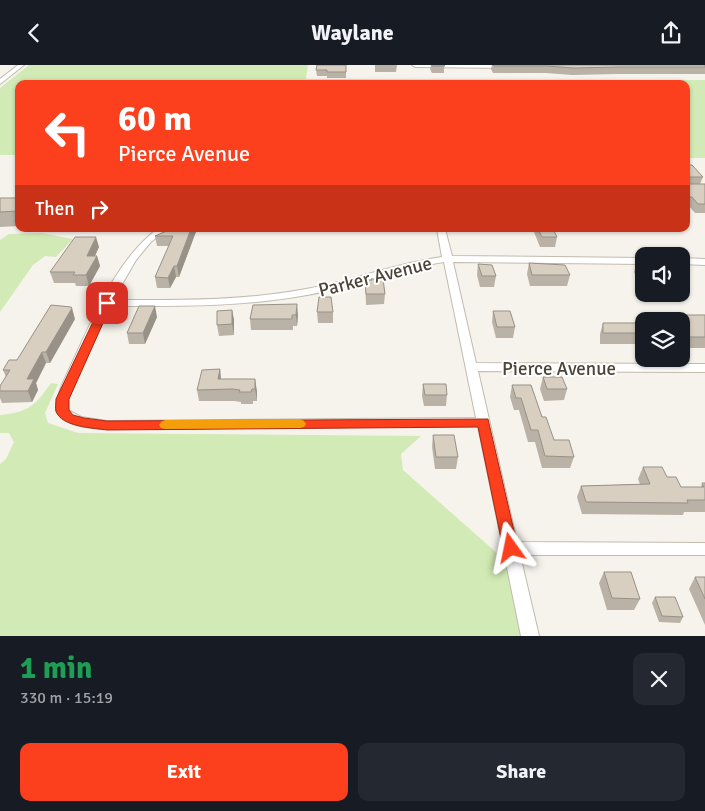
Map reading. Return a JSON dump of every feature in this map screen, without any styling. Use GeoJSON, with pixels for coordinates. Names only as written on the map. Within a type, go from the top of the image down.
{"type":"FeatureCollection","features":[{"type":"Feature","properties":{"kind":"street"},"geometry":{"type":"LineString","coordinates":[[0,81],[21,65]]}},
{"type":"Feature","properties":{"kind":"street"},"geometry":{"type":"LineString","coordinates":[[415,65],[513,66]]}},
{"type":"Feature","properties":{"kind":"street"},"geometry":{"type":"LineString","coordinates":[[158,232],[141,246],[107,303],[62,399],[62,411],[68,418],[84,423],[107,425],[484,422]]}},
{"type":"Feature","properties":{"kind":"street"},"geometry":{"type":"LineString","coordinates":[[442,232],[530,636]]}},
{"type":"Feature","properties":{"kind":"street","name":"Parker Avenue"},"geometry":{"type":"LineString","coordinates":[[107,303],[194,303],[260,300],[308,292],[407,265],[447,259],[635,261]]}},
{"type":"Feature","properties":{"kind":"street"},"geometry":{"type":"LineString","coordinates":[[690,261],[705,261]]}},
{"type":"Feature","properties":{"kind":"street","name":"Pierce Avenue"},"geometry":{"type":"LineString","coordinates":[[472,367],[705,368]]}},
{"type":"Feature","properties":{"kind":"street"},"geometry":{"type":"LineString","coordinates":[[511,548],[705,549]]}},
{"type":"Feature","properties":{"kind":"green space"},"geometry":{"type":"Polygon","coordinates":[[[29,65],[308,65],[306,79],[705,80],[705,158],[690,158],[690,80],[15,80],[15,155],[0,155],[0,88],[29,65]]]}},
{"type":"Feature","properties":{"kind":"green space"},"geometry":{"type":"Polygon","coordinates":[[[42,233],[73,239],[56,257],[45,256],[33,265],[0,312],[0,240],[9,234],[42,233]]]}},
{"type":"Feature","properties":{"kind":"green space"},"geometry":{"type":"Polygon","coordinates":[[[51,383],[58,384],[45,413],[48,423],[78,433],[421,436],[401,454],[403,470],[507,562],[522,636],[0,636],[0,464],[6,459],[14,442],[9,433],[0,433],[0,415],[18,412],[30,407],[51,383]]]}},
{"type":"Feature","properties":{"kind":"building"},"geometry":{"type":"Polygon","coordinates":[[[317,65],[346,65],[346,72],[316,70],[317,65]]]}},
{"type":"Feature","properties":{"kind":"building"},"geometry":{"type":"Polygon","coordinates":[[[493,65],[705,65],[705,67],[574,68],[493,65]]]}},
{"type":"Feature","properties":{"kind":"building"},"geometry":{"type":"Polygon","coordinates":[[[690,165],[692,165],[703,177],[690,177],[690,165]]]}},
{"type":"Feature","properties":{"kind":"building"},"geometry":{"type":"Polygon","coordinates":[[[690,184],[705,184],[705,204],[698,204],[690,197],[690,184]]]}},
{"type":"Feature","properties":{"kind":"building"},"geometry":{"type":"Polygon","coordinates":[[[0,198],[15,198],[15,211],[0,212],[0,198]]]}},
{"type":"Feature","properties":{"kind":"building"},"geometry":{"type":"Polygon","coordinates":[[[164,232],[190,232],[177,266],[174,266],[168,278],[155,277],[173,236],[155,236],[164,232]]]}},
{"type":"Feature","properties":{"kind":"building"},"geometry":{"type":"Polygon","coordinates":[[[540,232],[554,232],[557,237],[542,237],[540,232]]]}},
{"type":"Feature","properties":{"kind":"building"},"geometry":{"type":"Polygon","coordinates":[[[75,237],[96,237],[87,256],[97,256],[86,275],[73,275],[75,272],[50,272],[75,237]]]}},
{"type":"Feature","properties":{"kind":"building"},"geometry":{"type":"Polygon","coordinates":[[[529,263],[565,265],[570,275],[532,275],[529,263]]]}},
{"type":"Feature","properties":{"kind":"building"},"geometry":{"type":"Polygon","coordinates":[[[478,264],[492,265],[496,276],[482,276],[478,264]]]}},
{"type":"Feature","properties":{"kind":"building"},"geometry":{"type":"Polygon","coordinates":[[[383,279],[385,294],[366,294],[365,280],[383,279]]]}},
{"type":"Feature","properties":{"kind":"building"},"geometry":{"type":"Polygon","coordinates":[[[319,297],[331,297],[333,312],[317,312],[319,297]]]}},
{"type":"Feature","properties":{"kind":"building"},"geometry":{"type":"Polygon","coordinates":[[[297,304],[296,315],[292,315],[292,319],[250,319],[253,305],[297,304]]]}},
{"type":"Feature","properties":{"kind":"building"},"geometry":{"type":"Polygon","coordinates":[[[51,305],[72,308],[46,352],[42,352],[27,379],[34,379],[28,391],[0,391],[0,386],[10,370],[3,370],[9,360],[17,360],[51,305]]]}},
{"type":"Feature","properties":{"kind":"building"},"geometry":{"type":"Polygon","coordinates":[[[139,306],[155,306],[143,333],[127,333],[139,306]]]}},
{"type":"Feature","properties":{"kind":"building"},"geometry":{"type":"Polygon","coordinates":[[[232,310],[232,324],[217,325],[217,311],[232,310]]]}},
{"type":"Feature","properties":{"kind":"building"},"geometry":{"type":"Polygon","coordinates":[[[493,311],[510,311],[515,327],[497,327],[493,311]]]}},
{"type":"Feature","properties":{"kind":"building"},"geometry":{"type":"Polygon","coordinates":[[[690,315],[705,315],[705,337],[690,337],[690,315]]]}},
{"type":"Feature","properties":{"kind":"building"},"geometry":{"type":"Polygon","coordinates":[[[603,323],[635,323],[635,333],[603,333],[603,323]]]}},
{"type":"Feature","properties":{"kind":"building"},"geometry":{"type":"Polygon","coordinates":[[[220,369],[218,379],[255,379],[255,389],[252,389],[251,392],[239,392],[240,390],[232,389],[197,390],[202,370],[220,369]]]}},
{"type":"Feature","properties":{"kind":"building"},"geometry":{"type":"Polygon","coordinates":[[[543,377],[562,377],[567,389],[547,389],[543,377]]]}},
{"type":"Feature","properties":{"kind":"building"},"geometry":{"type":"Polygon","coordinates":[[[423,384],[446,384],[447,395],[425,395],[423,384]]]}},
{"type":"Feature","properties":{"kind":"building"},"geometry":{"type":"Polygon","coordinates":[[[512,385],[531,385],[542,417],[546,417],[554,440],[569,440],[574,457],[545,456],[538,430],[531,430],[521,398],[516,398],[512,385]]]}},
{"type":"Feature","properties":{"kind":"building"},"geometry":{"type":"Polygon","coordinates":[[[433,435],[454,435],[458,457],[436,457],[433,435]]]}},
{"type":"Feature","properties":{"kind":"building"},"geometry":{"type":"Polygon","coordinates":[[[643,467],[662,467],[667,477],[676,477],[681,487],[704,487],[702,483],[705,483],[705,500],[687,500],[688,503],[586,502],[581,486],[650,484],[643,467]]]}},
{"type":"Feature","properties":{"kind":"building"},"geometry":{"type":"Polygon","coordinates":[[[604,572],[631,572],[640,599],[612,598],[604,572]]]}},
{"type":"Feature","properties":{"kind":"building"},"geometry":{"type":"Polygon","coordinates":[[[695,577],[705,577],[705,599],[695,577]]]}},
{"type":"Feature","properties":{"kind":"building"},"geometry":{"type":"Polygon","coordinates":[[[655,597],[675,597],[683,617],[662,616],[655,597]]]}},
{"type":"Feature","properties":{"kind":"slow traffic"},"geometry":{"type":"LineString","coordinates":[[165,425],[300,424]]}},
{"type":"Feature","properties":{"kind":"route"},"geometry":{"type":"LineString","coordinates":[[107,303],[62,399],[62,411],[68,418],[84,423],[107,425],[484,422],[511,548]]}}]}
